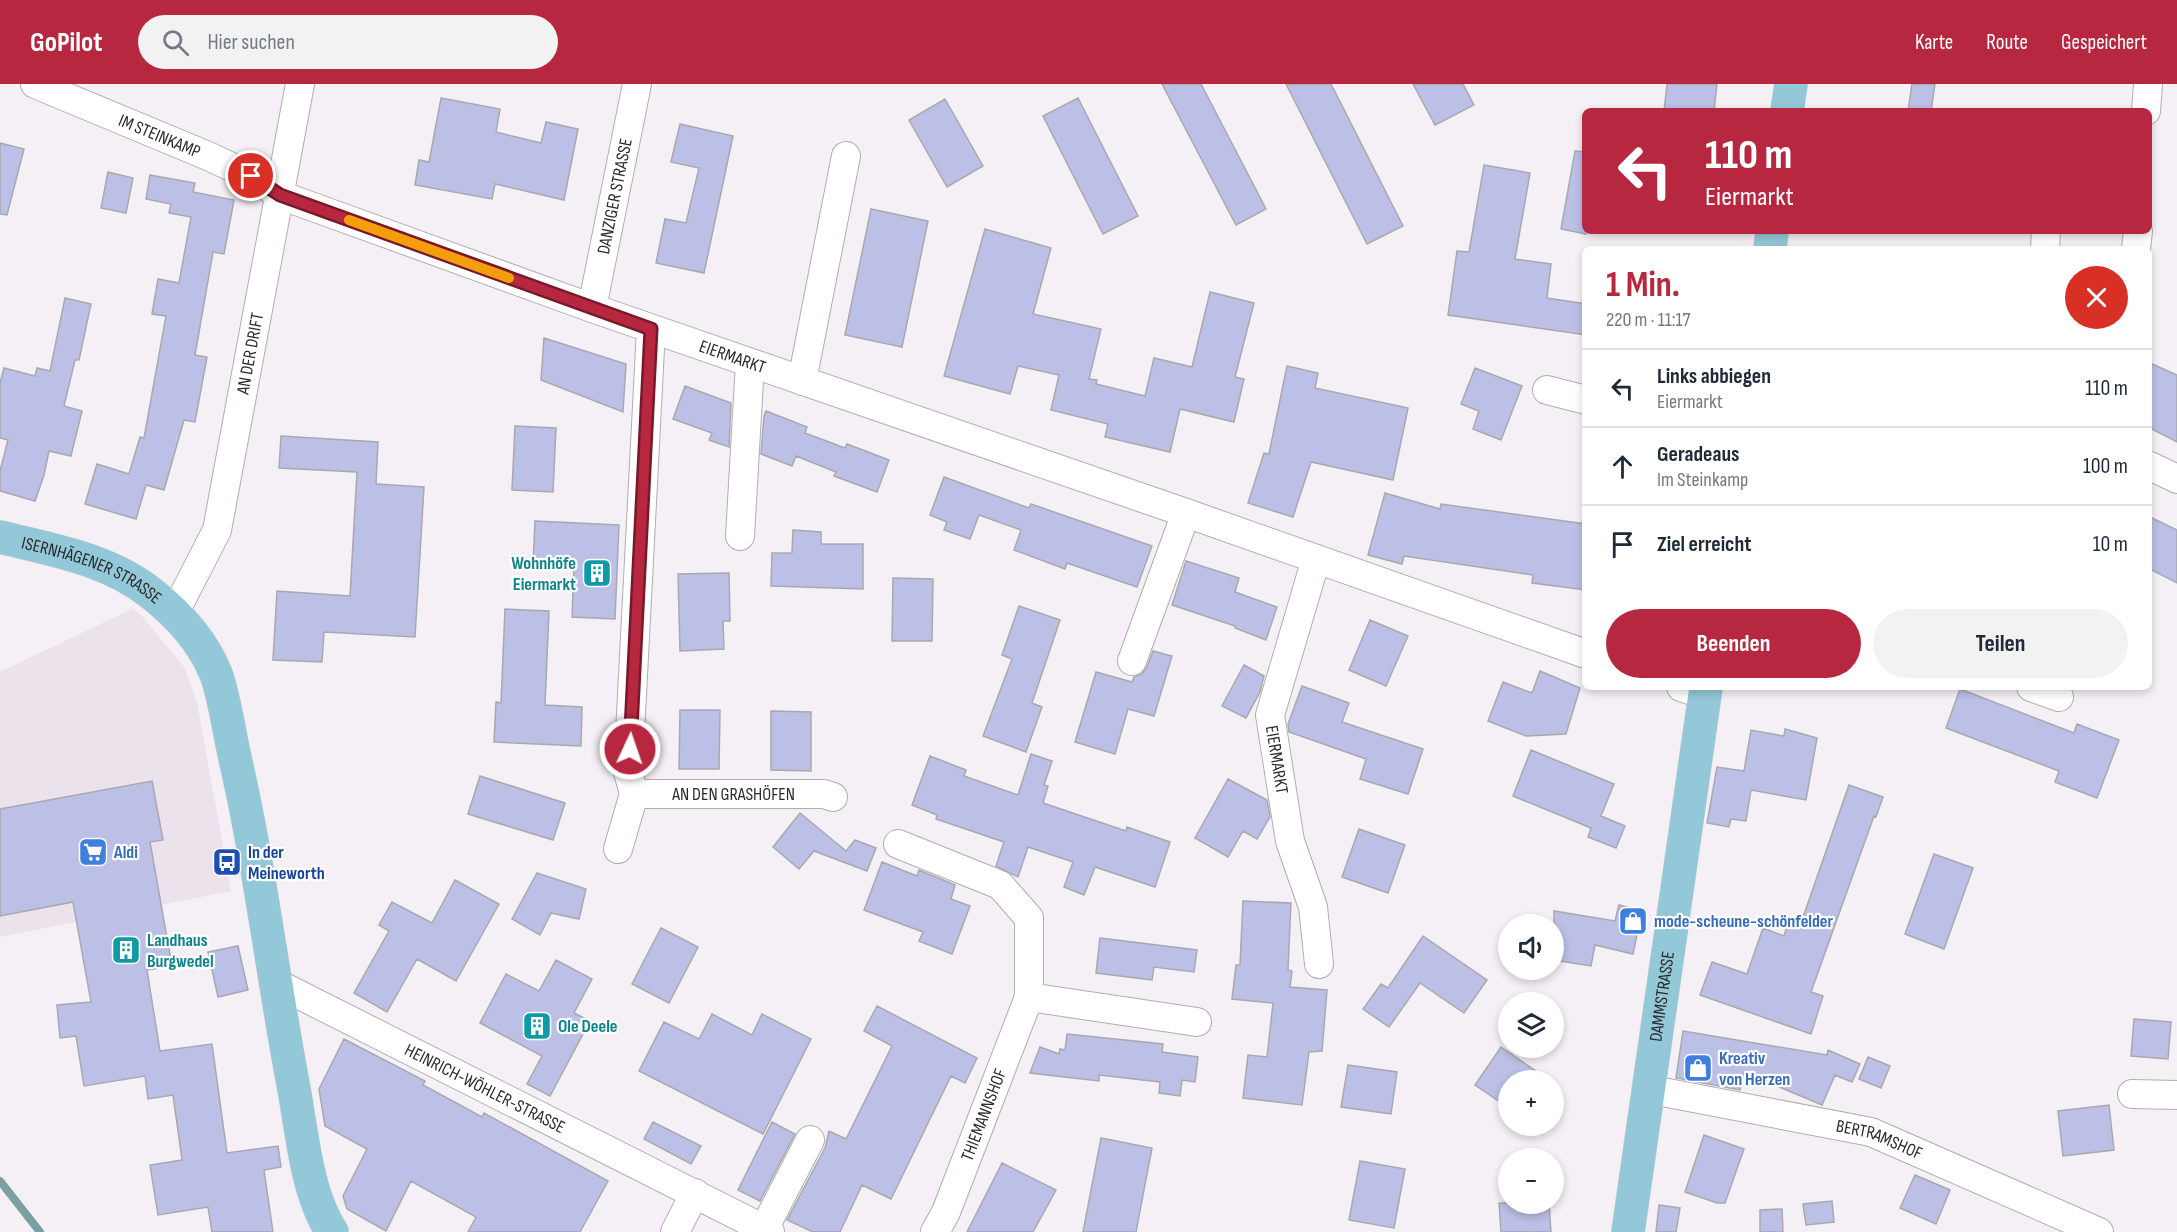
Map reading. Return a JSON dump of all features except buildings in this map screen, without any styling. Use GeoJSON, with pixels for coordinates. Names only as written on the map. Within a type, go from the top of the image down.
{"type":"FeatureCollection","features":[{"type":"Feature","properties":{"kind":"main road"},"geometry":{"type":"LineString","coordinates":[[1787,108],[1791,84]]}},
{"type":"Feature","properties":{"kind":"main road","name":"ISERNHÄGENER STRASSE"},"geometry":{"type":"LineString","coordinates":[[0,537],[88,560],[121,574],[151,593],[174,614]]}},
{"type":"Feature","properties":{"kind":"main road"},"geometry":{"type":"LineString","coordinates":[[174,614],[199,641],[216,675],[243,794],[313,1190],[322,1218],[332,1232]]}},
{"type":"Feature","properties":{"kind":"main road","name":"DAMMSTRASSE"},"geometry":{"type":"LineString","coordinates":[[1628,1232],[1697,690]]}},
{"type":"Feature","properties":{"kind":"street","name":"IM STEINKAMP"},"geometry":{"type":"LineString","coordinates":[[35,84],[208,156],[251,176],[280,195]]}},
{"type":"Feature","properties":{"kind":"street","name":"AN DER DRIFT"},"geometry":{"type":"LineString","coordinates":[[174,614],[217,530],[300,84]]}},
{"type":"Feature","properties":{"kind":"street","name":"DANZIGER STRASSE"},"geometry":{"type":"LineString","coordinates":[[592,308],[637,84]]}},
{"type":"Feature","properties":{"kind":"street"},"geometry":{"type":"LineString","coordinates":[[2146,108],[2148,84]]}},
{"type":"Feature","properties":{"kind":"street"},"geometry":{"type":"LineString","coordinates":[[802,381],[846,156]]}},
{"type":"Feature","properties":{"kind":"street","name":"EIERMARKT"},"geometry":{"type":"LineString","coordinates":[[280,195],[651,329],[1186,513],[1582,653]]}},
{"type":"Feature","properties":{"kind":"street"},"geometry":{"type":"LineString","coordinates":[[618,849],[634,794],[628,772],[651,329]]}},
{"type":"Feature","properties":{"kind":"street"},"geometry":{"type":"LineString","coordinates":[[740,536],[750,363]]}},
{"type":"Feature","properties":{"kind":"street"},"geometry":{"type":"LineString","coordinates":[[1546,390],[1582,399]]}},
{"type":"Feature","properties":{"kind":"street"},"geometry":{"type":"LineString","coordinates":[[2152,467],[2177,479]]}},
{"type":"Feature","properties":{"kind":"street"},"geometry":{"type":"LineString","coordinates":[[1132,661],[1186,513]]}},
{"type":"Feature","properties":{"kind":"street","name":"EIERMARKT"},"geometry":{"type":"LineString","coordinates":[[1316,559],[1270,715],[1290,842],[1314,906],[1318,964]]}},
{"type":"Feature","properties":{"kind":"street"},"geometry":{"type":"LineString","coordinates":[[2039,690],[2059,697]]}},
{"type":"Feature","properties":{"kind":"street","name":"AN DEN GRASHÖFEN"},"geometry":{"type":"LineString","coordinates":[[634,794],[824,794],[833,797]]}},
{"type":"Feature","properties":{"kind":"street","name":"THIEMANNSHOF"},"geometry":{"type":"LineString","coordinates":[[898,844],[1000,885],[1029,918],[1029,998],[946,1212],[935,1232]]}},
{"type":"Feature","properties":{"kind":"street","name":"HEINRICH-WÖHLER-STRASSE"},"geometry":{"type":"LineString","coordinates":[[276,983],[767,1231]]}},
{"type":"Feature","properties":{"kind":"street"},"geometry":{"type":"LineString","coordinates":[[1029,998],[1197,1022]]}},
{"type":"Feature","properties":{"kind":"street","name":"BERTRAMSHOF"},"geometry":{"type":"LineString","coordinates":[[1647,1089],[1870,1132],[2099,1232]]}},
{"type":"Feature","properties":{"kind":"street"},"geometry":{"type":"LineString","coordinates":[[2132,1094],[2177,1095]]}},
{"type":"Feature","properties":{"kind":"street"},"geometry":{"type":"LineString","coordinates":[[767,1231],[810,1140]]}},
{"type":"Feature","properties":{"kind":"street"},"geometry":{"type":"LineString","coordinates":[[675,1232],[695,1193]]}},
{"type":"Feature","properties":{"kind":"shaded area"},"geometry":{"type":"Polygon","coordinates":[[[132,609],[141,615],[184,667],[197,702],[231,891],[0,937],[0,672],[132,609]]]}},
{"type":"Feature","properties":{"kind":"waterway"},"geometry":{"type":"LineString","coordinates":[[0,1181],[40,1232]]}},
{"type":"Feature","properties":{"kind":"slow traffic"},"geometry":{"type":"LineString","coordinates":[[349,220],[509,278]]}},
{"type":"Feature","properties":{"kind":"place","name":"Wohnhöfe Eiermarkt"},"geometry":{"type":"Point","coordinates":[597,573]}},
{"type":"Feature","properties":{"kind":"place","name":"Aldi"},"geometry":{"type":"Point","coordinates":[93,852]}},
{"type":"Feature","properties":{"kind":"place","name":"In der Meineworth"},"geometry":{"type":"Point","coordinates":[227,862]}},
{"type":"Feature","properties":{"kind":"place","name":"mode-scheune-schönfelder"},"geometry":{"type":"Point","coordinates":[1633,921]}},
{"type":"Feature","properties":{"kind":"place","name":"Landhaus Burgwedel"},"geometry":{"type":"Point","coordinates":[126,950]}},
{"type":"Feature","properties":{"kind":"place","name":"Ole Deele"},"geometry":{"type":"Point","coordinates":[537,1026]}},
{"type":"Feature","properties":{"kind":"place","name":"Kreativ von Herzen"},"geometry":{"type":"Point","coordinates":[1698,1068]}},
{"type":"Feature","properties":{"kind":"route"},"geometry":{"type":"LineString","coordinates":[[251,176],[280,195],[651,329],[630,749]]}}]}
